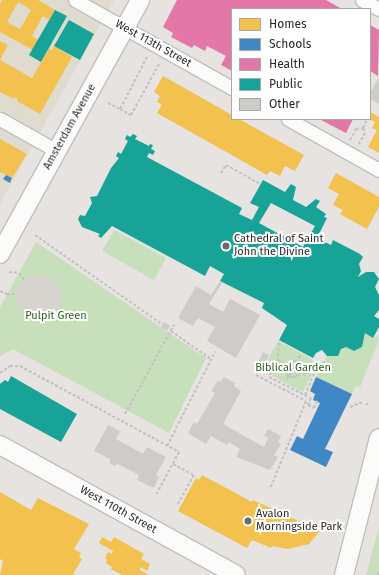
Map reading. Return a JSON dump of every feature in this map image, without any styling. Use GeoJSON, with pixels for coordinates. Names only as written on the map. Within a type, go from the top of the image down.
{"type":"FeatureCollection","features":[{"type":"Feature","properties":{"kind":"main road","name":"Amsterdam Avenue"},"geometry":{"type":"LineString","coordinates":[[0,254],[140,0]]}},
{"type":"Feature","properties":{"kind":"main road"},"geometry":{"type":"LineString","coordinates":[[344,575],[379,438]]}},
{"type":"Feature","properties":{"kind":"main road","name":"West 110th Street"},"geometry":{"type":"LineString","coordinates":[[0,445],[236,575]]}},
{"type":"Feature","properties":{"kind":"street","name":"West 113th Street"},"geometry":{"type":"LineString","coordinates":[[74,0],[231,87]]}},
{"type":"Feature","properties":{"kind":"street"},"geometry":{"type":"LineString","coordinates":[[362,0],[379,10]]}},
{"type":"Feature","properties":{"kind":"street"},"geometry":{"type":"LineString","coordinates":[[0,119],[57,151]]}},
{"type":"Feature","properties":{"kind":"street"},"geometry":{"type":"LineString","coordinates":[[290,120],[379,170]]}},
{"type":"Feature","properties":{"kind":"path"},"geometry":{"type":"LineString","coordinates":[[120,109],[147,58]]}},
{"type":"Feature","properties":{"kind":"path"},"geometry":{"type":"LineString","coordinates":[[108,103],[131,115],[159,64]]}},
{"type":"Feature","properties":{"kind":"path"},"geometry":{"type":"LineString","coordinates":[[358,145],[365,133],[363,128],[367,120]]}},
{"type":"Feature","properties":{"kind":"path"},"geometry":{"type":"LineString","coordinates":[[350,140],[356,129],[363,128]]}},
{"type":"Feature","properties":{"kind":"path"},"geometry":{"type":"LineString","coordinates":[[222,173],[226,165],[260,184]]}},
{"type":"Feature","properties":{"kind":"path"},"geometry":{"type":"LineString","coordinates":[[35,235],[160,324]]}},
{"type":"Feature","properties":{"kind":"path"},"geometry":{"type":"LineString","coordinates":[[9,272],[19,273],[25,281]]}},
{"type":"Feature","properties":{"kind":"path"},"geometry":{"type":"LineString","coordinates":[[0,291],[7,294],[17,294]]}},
{"type":"Feature","properties":{"kind":"path"},"geometry":{"type":"LineString","coordinates":[[125,414],[174,325]]}},
{"type":"Feature","properties":{"kind":"path"},"geometry":{"type":"LineString","coordinates":[[171,331],[211,358]]}},
{"type":"Feature","properties":{"kind":"path"},"geometry":{"type":"LineString","coordinates":[[280,343],[278,360],[269,377],[311,398],[308,405],[314,408],[316,401]]}},
{"type":"Feature","properties":{"kind":"path"},"geometry":{"type":"LineString","coordinates":[[167,446],[215,352]]}},
{"type":"Feature","properties":{"kind":"path"},"geometry":{"type":"LineString","coordinates":[[287,379],[301,354]]}},
{"type":"Feature","properties":{"kind":"path"},"geometry":{"type":"LineString","coordinates":[[278,360],[306,375]]}},
{"type":"Feature","properties":{"kind":"path"},"geometry":{"type":"LineString","coordinates":[[285,364],[290,361],[297,361]]}},
{"type":"Feature","properties":{"kind":"path"},"geometry":{"type":"LineString","coordinates":[[285,364],[285,372],[289,376],[294,377],[300,372],[301,367],[297,361]]}},
{"type":"Feature","properties":{"kind":"path"},"geometry":{"type":"LineString","coordinates":[[305,395],[318,365],[324,362]]}},
{"type":"Feature","properties":{"kind":"path"},"geometry":{"type":"LineString","coordinates":[[0,374],[10,366],[20,366],[179,452],[156,495]]}},
{"type":"Feature","properties":{"kind":"path"},"geometry":{"type":"LineString","coordinates":[[256,375],[306,401],[270,489]]}},
{"type":"Feature","properties":{"kind":"path"},"geometry":{"type":"LineString","coordinates":[[350,407],[363,402]]}},
{"type":"Feature","properties":{"kind":"path"},"geometry":{"type":"LineString","coordinates":[[173,464],[194,475],[177,506]]}},
{"type":"Feature","properties":{"kind":"shaded area"},"geometry":{"type":"Polygon","coordinates":[[[0,0],[114,0],[0,204],[0,0]]]}},
{"type":"Feature","properties":{"kind":"shaded area"},"geometry":{"type":"Polygon","coordinates":[[[39,275],[52,279],[58,285],[62,298],[58,311],[52,317],[39,321],[26,317],[20,311],[16,298],[20,285],[26,279],[39,275]]]}},
{"type":"Feature","properties":{"kind":"green space"},"geometry":{"type":"Polygon","coordinates":[[[114,230],[166,258],[154,280],[102,251],[114,230]]]}},
{"type":"Feature","properties":{"kind":"green space","name":"Pulpit Green"},"geometry":{"type":"Polygon","coordinates":[[[36,242],[206,358],[169,433],[13,349],[0,356],[0,307],[36,242]]]}},
{"type":"Feature","properties":{"kind":"green space"},"geometry":{"type":"Polygon","coordinates":[[[365,333],[373,338],[377,336],[379,340],[360,387],[356,386],[352,394],[316,377],[327,356],[337,356],[341,349],[346,347],[354,351],[362,347],[365,333]]]}},
{"type":"Feature","properties":{"kind":"green space","name":"Biblical Garden"},"geometry":{"type":"Polygon","coordinates":[[[278,341],[312,359],[316,366],[303,392],[272,376],[274,372],[264,366],[278,341]]]}},
{"type":"Feature","properties":{"kind":"green space"},"geometry":{"type":"Polygon","coordinates":[[[379,527],[379,575],[366,575],[376,538],[379,527]]]}},
{"type":"Feature","properties":{"kind":"building: Homes"},"geometry":{"type":"Polygon","coordinates":[[[2,0],[38,0],[55,10],[49,20],[43,16],[41,19],[32,36],[38,40],[33,50],[0,32],[0,4],[2,0]],[[18,2],[7,22],[20,29],[31,10],[18,2]]]}},
{"type":"Feature","properties":{"kind":"building: Homes"},"geometry":{"type":"Polygon","coordinates":[[[0,41],[8,45],[0,60],[0,41]]]}},
{"type":"Feature","properties":{"kind":"building: Homes"},"geometry":{"type":"Polygon","coordinates":[[[54,46],[72,57],[40,114],[17,101],[18,99],[15,97],[14,99],[0,92],[0,60],[32,78],[49,49],[52,50],[54,46]]]}},
{"type":"Feature","properties":{"kind":"building: Homes"},"geometry":{"type":"Polygon","coordinates":[[[163,76],[231,114],[231,120],[241,120],[304,155],[295,171],[285,166],[280,176],[270,171],[267,175],[157,113],[162,105],[157,102],[160,96],[154,92],[163,76]]]}},
{"type":"Feature","properties":{"kind":"building: Homes"},"geometry":{"type":"Polygon","coordinates":[[[371,113],[379,117],[379,153],[368,147],[377,130],[372,128],[375,122],[371,120],[371,113]]]}},
{"type":"Feature","properties":{"kind":"building: Homes"},"geometry":{"type":"Polygon","coordinates":[[[0,139],[27,154],[12,178],[0,172],[0,139]]]}},
{"type":"Feature","properties":{"kind":"building: Homes"},"geometry":{"type":"Polygon","coordinates":[[[336,173],[379,197],[379,207],[367,229],[340,214],[343,210],[333,205],[339,194],[328,188],[336,173]]]}},
{"type":"Feature","properties":{"kind":"building: Homes","name":"Avalon Morningside Park"},"geometry":{"type":"Polygon","coordinates":[[[202,475],[252,502],[253,500],[320,531],[309,544],[288,549],[272,546],[271,548],[252,540],[247,548],[178,511],[196,478],[199,480],[202,475]]]}},
{"type":"Feature","properties":{"kind":"building: Homes"},"geometry":{"type":"Polygon","coordinates":[[[0,492],[31,510],[38,498],[89,524],[74,549],[81,553],[79,557],[82,559],[73,574],[76,575],[0,575],[3,561],[0,559],[0,492]]]}},
{"type":"Feature","properties":{"kind":"building: Homes"},"geometry":{"type":"Polygon","coordinates":[[[102,537],[111,542],[114,537],[144,554],[141,559],[150,564],[147,571],[141,567],[140,570],[149,575],[122,575],[111,569],[112,567],[106,563],[107,560],[105,558],[108,552],[112,554],[113,551],[99,543],[102,537]]]}},
{"type":"Feature","properties":{"kind":"building: Schools"},"geometry":{"type":"Polygon","coordinates":[[[6,175],[12,178],[10,183],[3,179],[6,175]]]}},
{"type":"Feature","properties":{"kind":"building: Schools"},"geometry":{"type":"Polygon","coordinates":[[[316,377],[352,394],[325,449],[333,452],[326,467],[290,450],[297,436],[303,439],[320,403],[313,400],[315,394],[310,391],[316,377]]]}},
{"type":"Feature","properties":{"kind":"building: Health"},"geometry":{"type":"Polygon","coordinates":[[[177,0],[326,0],[340,8],[231,8],[231,70],[221,65],[226,56],[207,46],[205,51],[194,45],[192,48],[171,37],[173,33],[163,27],[177,0]]]}},
{"type":"Feature","properties":{"kind":"building: Health"},"geometry":{"type":"Polygon","coordinates":[[[371,26],[379,30],[378,76],[371,72],[371,26]]]}},
{"type":"Feature","properties":{"kind":"building: Health"},"geometry":{"type":"Polygon","coordinates":[[[321,120],[352,120],[346,133],[321,120]]]}},
{"type":"Feature","properties":{"kind":"building: Public"},"geometry":{"type":"Polygon","coordinates":[[[55,10],[67,16],[41,62],[29,55],[55,10]]]}},
{"type":"Feature","properties":{"kind":"building: Public"},"geometry":{"type":"Polygon","coordinates":[[[69,20],[94,34],[80,60],[54,46],[69,20]]]}},
{"type":"Feature","properties":{"kind":"building: Public","name":"Cathedral of Saint John the Divine"},"geometry":{"type":"Polygon","coordinates":[[[133,134],[137,136],[135,139],[149,146],[150,144],[153,145],[151,149],[155,151],[153,155],[149,153],[147,157],[242,208],[239,214],[252,220],[259,207],[250,203],[263,180],[285,192],[291,184],[296,187],[293,200],[306,207],[316,199],[320,201],[316,207],[326,214],[324,217],[327,218],[317,238],[331,245],[333,240],[360,254],[363,257],[359,264],[361,271],[358,277],[366,272],[374,272],[379,279],[375,287],[379,295],[379,310],[374,316],[379,319],[379,327],[373,338],[365,333],[362,347],[354,351],[346,347],[341,349],[338,356],[327,356],[322,350],[316,353],[313,358],[279,340],[287,325],[262,308],[264,303],[220,281],[224,274],[210,266],[205,276],[112,226],[101,238],[98,236],[100,234],[82,227],[78,219],[80,215],[85,216],[92,203],[90,197],[97,196],[111,168],[119,158],[116,156],[118,152],[121,154],[128,141],[125,139],[127,135],[130,137],[133,134]],[[271,203],[259,223],[303,247],[315,226],[271,203]]]}},
{"type":"Feature","properties":{"kind":"building: Public"},"geometry":{"type":"Polygon","coordinates":[[[11,376],[77,414],[61,442],[0,409],[0,384],[5,380],[8,382],[11,376]]]}},
{"type":"Feature","properties":{"kind":"building: Other"},"geometry":{"type":"Polygon","coordinates":[[[379,79],[379,104],[371,100],[371,91],[379,79]]]}},
{"type":"Feature","properties":{"kind":"building: Other"},"geometry":{"type":"Polygon","coordinates":[[[220,281],[222,283],[209,304],[223,312],[230,299],[260,315],[236,358],[207,341],[215,327],[198,318],[193,326],[178,318],[196,286],[211,295],[220,281]]]}},
{"type":"Feature","properties":{"kind":"building: Other"},"geometry":{"type":"Polygon","coordinates":[[[164,322],[170,326],[167,331],[161,327],[164,322]]]}},
{"type":"Feature","properties":{"kind":"building: Other"},"geometry":{"type":"Polygon","coordinates":[[[263,352],[269,355],[263,366],[258,363],[263,352]]]}},
{"type":"Feature","properties":{"kind":"building: Other"},"geometry":{"type":"Polygon","coordinates":[[[224,377],[235,383],[234,386],[241,391],[223,424],[264,447],[268,438],[264,436],[268,429],[281,436],[278,442],[281,444],[274,455],[278,457],[270,470],[236,457],[240,449],[229,442],[227,445],[211,436],[206,444],[188,433],[194,422],[197,424],[215,393],[211,391],[218,380],[220,382],[224,377]]]}},
{"type":"Feature","properties":{"kind":"building: Other"},"geometry":{"type":"Polygon","coordinates":[[[108,425],[120,431],[116,439],[143,454],[147,447],[166,457],[156,475],[159,477],[154,488],[137,480],[139,475],[118,464],[114,466],[110,463],[110,459],[94,451],[108,425]]]}},
{"type":"Feature","properties":{"kind":"place","name":"Cathedral of Saint John the Divine"},"geometry":{"type":"Point","coordinates":[226,246]}},
{"type":"Feature","properties":{"kind":"place","name":"Avalon Morningside Park"},"geometry":{"type":"Point","coordinates":[248,521]}}]}
